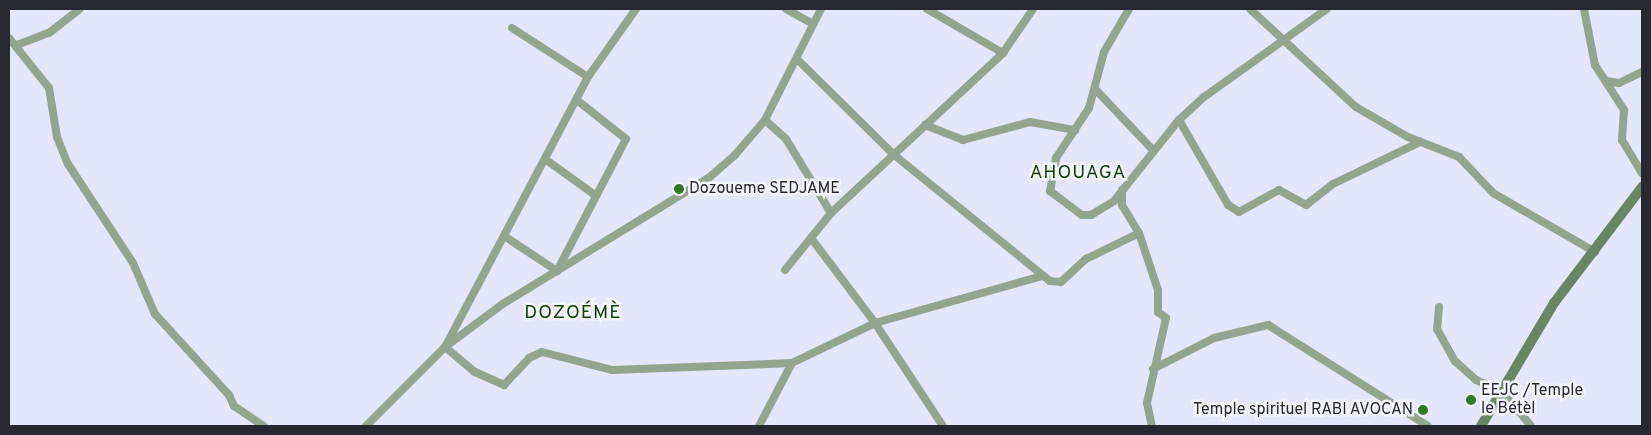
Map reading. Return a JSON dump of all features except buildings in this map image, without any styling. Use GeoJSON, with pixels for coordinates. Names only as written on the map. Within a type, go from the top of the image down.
{"type":"FeatureCollection","features":[{"type":"Feature","properties":{"kind":"main road"},"geometry":{"type":"LineString","coordinates":[[1481,426],[1554,303],[1595,252],[1642,187]]}},
{"type":"Feature","properties":{"kind":"street"},"geometry":{"type":"LineString","coordinates":[[17,45],[49,33],[80,9]]}},
{"type":"Feature","properties":{"kind":"street"},"geometry":{"type":"LineString","coordinates":[[445,346],[588,77],[636,9]]}},
{"type":"Feature","properties":{"kind":"street"},"geometry":{"type":"LineString","coordinates":[[786,9],[813,24]]}},
{"type":"Feature","properties":{"kind":"street"},"geometry":{"type":"LineString","coordinates":[[366,426],[445,346],[504,303],[710,176],[765,120],[821,9]]}},
{"type":"Feature","properties":{"kind":"street"},"geometry":{"type":"LineString","coordinates":[[927,9],[1003,53]]}},
{"type":"Feature","properties":{"kind":"street"},"geometry":{"type":"LineString","coordinates":[[785,270],[831,213],[1003,53],[1033,9]]}},
{"type":"Feature","properties":{"kind":"street"},"geometry":{"type":"LineString","coordinates":[[1129,9],[1104,52],[1096,90],[1075,130],[1056,158],[1050,191],[1074,212],[1091,215],[1114,201],[1122,188],[1179,120],[1280,39],[1327,9]]}},
{"type":"Feature","properties":{"kind":"street"},"geometry":{"type":"LineString","coordinates":[[1250,9],[1280,39],[1356,107],[1420,142],[1459,157],[1492,193],[1595,252]]}},
{"type":"Feature","properties":{"kind":"street"},"geometry":{"type":"LineString","coordinates":[[1584,9],[1595,65],[1626,118],[1621,132],[1624,145],[1642,173]]}},
{"type":"Feature","properties":{"kind":"street"},"geometry":{"type":"LineString","coordinates":[[512,28],[588,77]]}},
{"type":"Feature","properties":{"kind":"street"},"geometry":{"type":"LineString","coordinates":[[9,38],[17,45],[52,94],[57,137],[78,185],[133,263],[155,314],[229,395],[234,406],[264,426]]}},
{"type":"Feature","properties":{"kind":"street"},"geometry":{"type":"LineString","coordinates":[[797,59],[893,154],[1042,276],[1061,282],[1086,259],[1140,233]]}},
{"type":"Feature","properties":{"kind":"street"},"geometry":{"type":"LineString","coordinates":[[1606,81],[1619,83],[1642,72]]}},
{"type":"Feature","properties":{"kind":"street"},"geometry":{"type":"LineString","coordinates":[[1096,90],[1153,150]]}},
{"type":"Feature","properties":{"kind":"street"},"geometry":{"type":"LineString","coordinates":[[557,272],[595,195],[626,139],[577,100]]}},
{"type":"Feature","properties":{"kind":"street"},"geometry":{"type":"LineString","coordinates":[[765,120],[786,139],[831,213]]}},
{"type":"Feature","properties":{"kind":"street"},"geometry":{"type":"LineString","coordinates":[[1179,120],[1228,204],[1239,212],[1279,190],[1306,205],[1333,184],[1420,142]]}},
{"type":"Feature","properties":{"kind":"street"},"geometry":{"type":"LineString","coordinates":[[925,125],[963,140],[1030,122],[1075,130]]}},
{"type":"Feature","properties":{"kind":"street"},"geometry":{"type":"LineString","coordinates":[[545,159],[595,195]]}},
{"type":"Feature","properties":{"kind":"street"},"geometry":{"type":"LineString","coordinates":[[1122,188],[1122,205],[1140,233],[1158,290],[1158,312],[1166,318],[1153,369],[1147,403],[1152,426]]}},
{"type":"Feature","properties":{"kind":"street"},"geometry":{"type":"LineString","coordinates":[[504,236],[557,272]]}},
{"type":"Feature","properties":{"kind":"street"},"geometry":{"type":"LineString","coordinates":[[810,238],[875,323],[943,426]]}},
{"type":"Feature","properties":{"kind":"street"},"geometry":{"type":"LineString","coordinates":[[445,346],[475,372],[504,385],[529,358],[542,352],[612,370],[792,363],[875,323],[1042,276]]}},
{"type":"Feature","properties":{"kind":"street"},"geometry":{"type":"LineString","coordinates":[[1439,307],[1437,329],[1455,362],[1476,380],[1502,391],[1532,426]]}},
{"type":"Feature","properties":{"kind":"street"},"geometry":{"type":"LineString","coordinates":[[1153,369],[1207,340],[1268,325],[1428,426]]}},
{"type":"Feature","properties":{"kind":"street"},"geometry":{"type":"LineString","coordinates":[[759,426],[792,363]]}},
{"type":"Feature","properties":{"kind":"place","name":"Dozoueme SEDJAME"},"geometry":{"type":"Point","coordinates":[679,189]}},
{"type":"Feature","properties":{"kind":"place","name":"EEJC /Temple le Bétèl"},"geometry":{"type":"Point","coordinates":[1471,400]}},
{"type":"Feature","properties":{"kind":"place","name":"Temple spirituel RABI AVOCAN"},"geometry":{"type":"Point","coordinates":[1423,410]}},
{"type":"Feature","properties":{"kind":"district","name":"AHOUAGA"},"geometry":{"type":"Point","coordinates":[1078,174]}},
{"type":"Feature","properties":{"kind":"district","name":"DOZOÉMÈ"},"geometry":{"type":"Point","coordinates":[573,314]}}]}
